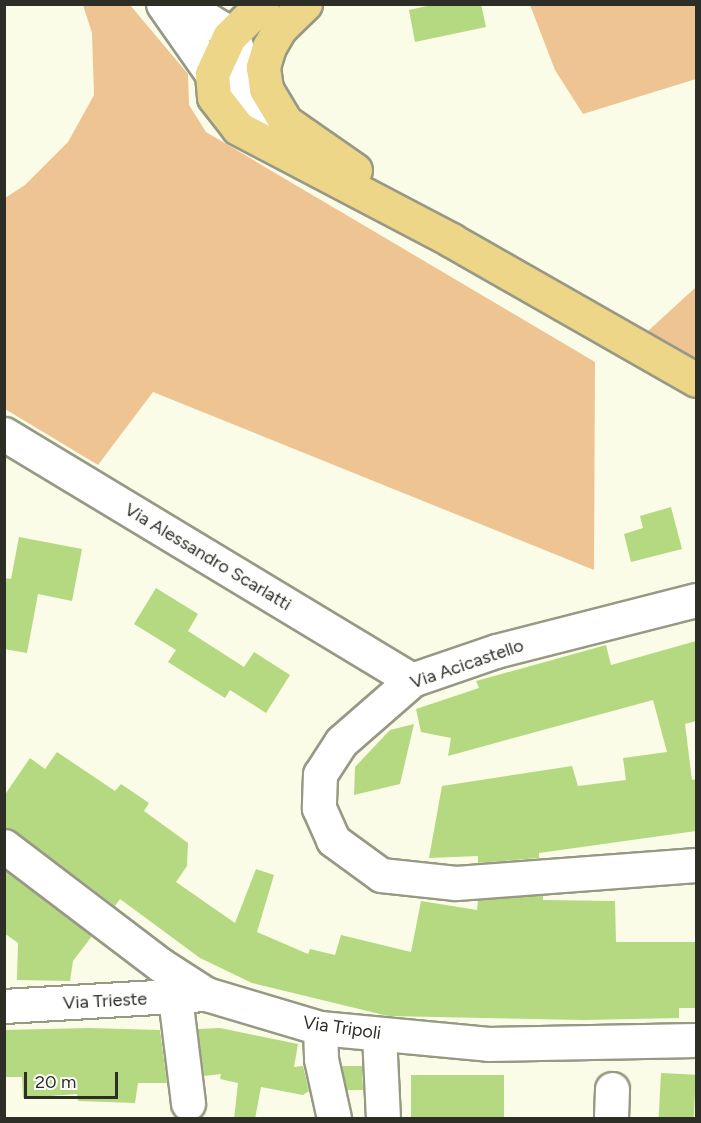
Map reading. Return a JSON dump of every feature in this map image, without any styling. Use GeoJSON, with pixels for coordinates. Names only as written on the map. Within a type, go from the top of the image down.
{"type":"FeatureCollection","features":[{"type":"Feature","properties":{"kind":"main road"},"geometry":{"type":"LineString","coordinates":[[262,4],[229,37],[212,74],[214,97],[238,128],[451,240],[696,380]]}},
{"type":"Feature","properties":{"kind":"main road"},"geometry":{"type":"LineString","coordinates":[[305,4],[280,28],[269,47],[263,67],[266,89],[275,108],[286,122],[400,201],[451,240]]}},
{"type":"Feature","properties":{"kind":"street"},"geometry":{"type":"LineString","coordinates":[[163,4],[212,74]]}},
{"type":"Feature","properties":{"kind":"street"},"geometry":{"type":"LineString","coordinates":[[182,4],[229,37],[236,46],[249,106],[267,125],[296,147],[400,201]]}},
{"type":"Feature","properties":{"kind":"street","name":"Via Alessandro Scarlatti"},"geometry":{"type":"LineString","coordinates":[[4,434],[412,680]]}},
{"type":"Feature","properties":{"kind":"street","name":"Via Acicastello"},"geometry":{"type":"LineString","coordinates":[[696,600],[496,651],[412,680],[341,742],[320,774],[319,808],[333,840],[381,875],[456,883],[696,865]]}},
{"type":"Feature","properties":{"kind":"street","name":"Via Tripoli"},"geometry":{"type":"LineString","coordinates":[[4,846],[161,965],[191,995],[320,1028],[488,1044],[696,1040]]}},
{"type":"Feature","properties":{"kind":"street"},"geometry":{"type":"LineString","coordinates":[[188,1103],[191,995]]}},
{"type":"Feature","properties":{"kind":"street","name":"Via Trieste"},"geometry":{"type":"LineString","coordinates":[[4,1006],[191,995]]}},
{"type":"Feature","properties":{"kind":"street"},"geometry":{"type":"LineString","coordinates":[[320,1028],[321,1059],[334,1119]]}},
{"type":"Feature","properties":{"kind":"street"},"geometry":{"type":"LineString","coordinates":[[379,1034],[382,1119]]}},
{"type":"Feature","properties":{"kind":"shaded area"},"geometry":{"type":"Polygon","coordinates":[[[83,5],[130,5],[188,74],[189,105],[206,132],[595,362],[594,570],[153,392],[98,465],[5,409],[5,198],[25,185],[68,142],[94,95],[92,33],[83,5]]]}},
{"type":"Feature","properties":{"kind":"shaded area"},"geometry":{"type":"Polygon","coordinates":[[[530,5],[696,5],[696,79],[583,114],[555,70],[530,5]]]}},
{"type":"Feature","properties":{"kind":"shaded area"},"geometry":{"type":"Polygon","coordinates":[[[696,287],[696,360],[648,331],[696,287]]]}},
{"type":"Feature","properties":{"kind":"building"},"geometry":{"type":"Polygon","coordinates":[[[436,4],[481,4],[486,27],[415,42],[409,10],[436,4]]]}},
{"type":"Feature","properties":{"kind":"building"},"geometry":{"type":"Polygon","coordinates":[[[671,507],[682,549],[631,562],[624,534],[643,528],[640,516],[671,507]]]}},
{"type":"Feature","properties":{"kind":"building"},"geometry":{"type":"Polygon","coordinates":[[[19,537],[82,549],[72,601],[38,594],[27,653],[4,649],[4,578],[11,579],[19,537]]]}},
{"type":"Feature","properties":{"kind":"building"},"geometry":{"type":"Polygon","coordinates":[[[156,588],[198,614],[188,631],[244,667],[254,652],[290,675],[266,713],[230,690],[225,698],[168,662],[176,650],[134,624],[156,588]]]}},
{"type":"Feature","properties":{"kind":"building"},"geometry":{"type":"Polygon","coordinates":[[[696,641],[696,721],[685,724],[692,780],[696,779],[696,831],[539,853],[539,858],[478,863],[478,856],[429,858],[442,786],[572,766],[578,786],[626,780],[623,758],[667,752],[653,700],[448,756],[451,738],[421,732],[416,709],[479,688],[476,681],[606,645],[611,665],[696,641]]]}},
{"type":"Feature","properties":{"kind":"building"},"geometry":{"type":"Polygon","coordinates":[[[414,724],[400,784],[354,795],[355,767],[390,730],[414,724]]]}},
{"type":"Feature","properties":{"kind":"building"},"geometry":{"type":"Polygon","coordinates":[[[57,752],[115,791],[121,784],[149,803],[144,811],[188,843],[187,866],[176,882],[235,923],[256,869],[274,875],[257,932],[308,954],[310,949],[335,955],[341,935],[411,952],[421,901],[477,910],[478,900],[543,895],[543,900],[615,901],[616,942],[696,942],[696,1008],[679,1008],[679,1018],[583,1020],[388,1016],[252,983],[200,958],[120,899],[115,906],[15,831],[4,828],[4,796],[30,758],[45,769],[57,752]]]}},
{"type":"Feature","properties":{"kind":"building"},"geometry":{"type":"Polygon","coordinates":[[[4,870],[92,936],[73,961],[70,981],[17,980],[18,943],[4,933],[4,870]]]}},
{"type":"Feature","properties":{"kind":"building"},"geometry":{"type":"Polygon","coordinates":[[[89,1028],[160,1030],[167,1083],[138,1083],[135,1103],[78,1101],[77,1094],[23,1098],[22,1077],[4,1077],[4,1030],[89,1028]]]}},
{"type":"Feature","properties":{"kind":"building"},"geometry":{"type":"Polygon","coordinates":[[[220,1028],[298,1044],[294,1067],[303,1066],[309,1091],[303,1095],[261,1087],[255,1119],[234,1119],[238,1083],[220,1079],[221,1074],[204,1076],[198,1029],[220,1028]]]}},
{"type":"Feature","properties":{"kind":"building"},"geometry":{"type":"Polygon","coordinates":[[[342,1066],[362,1066],[363,1090],[347,1090],[342,1066]]]}},
{"type":"Feature","properties":{"kind":"building"},"geometry":{"type":"Polygon","coordinates":[[[661,1073],[696,1075],[694,1118],[659,1118],[661,1073]]]}},
{"type":"Feature","properties":{"kind":"building"},"geometry":{"type":"Polygon","coordinates":[[[411,1075],[504,1075],[504,1118],[411,1118],[411,1075]]]}}]}
